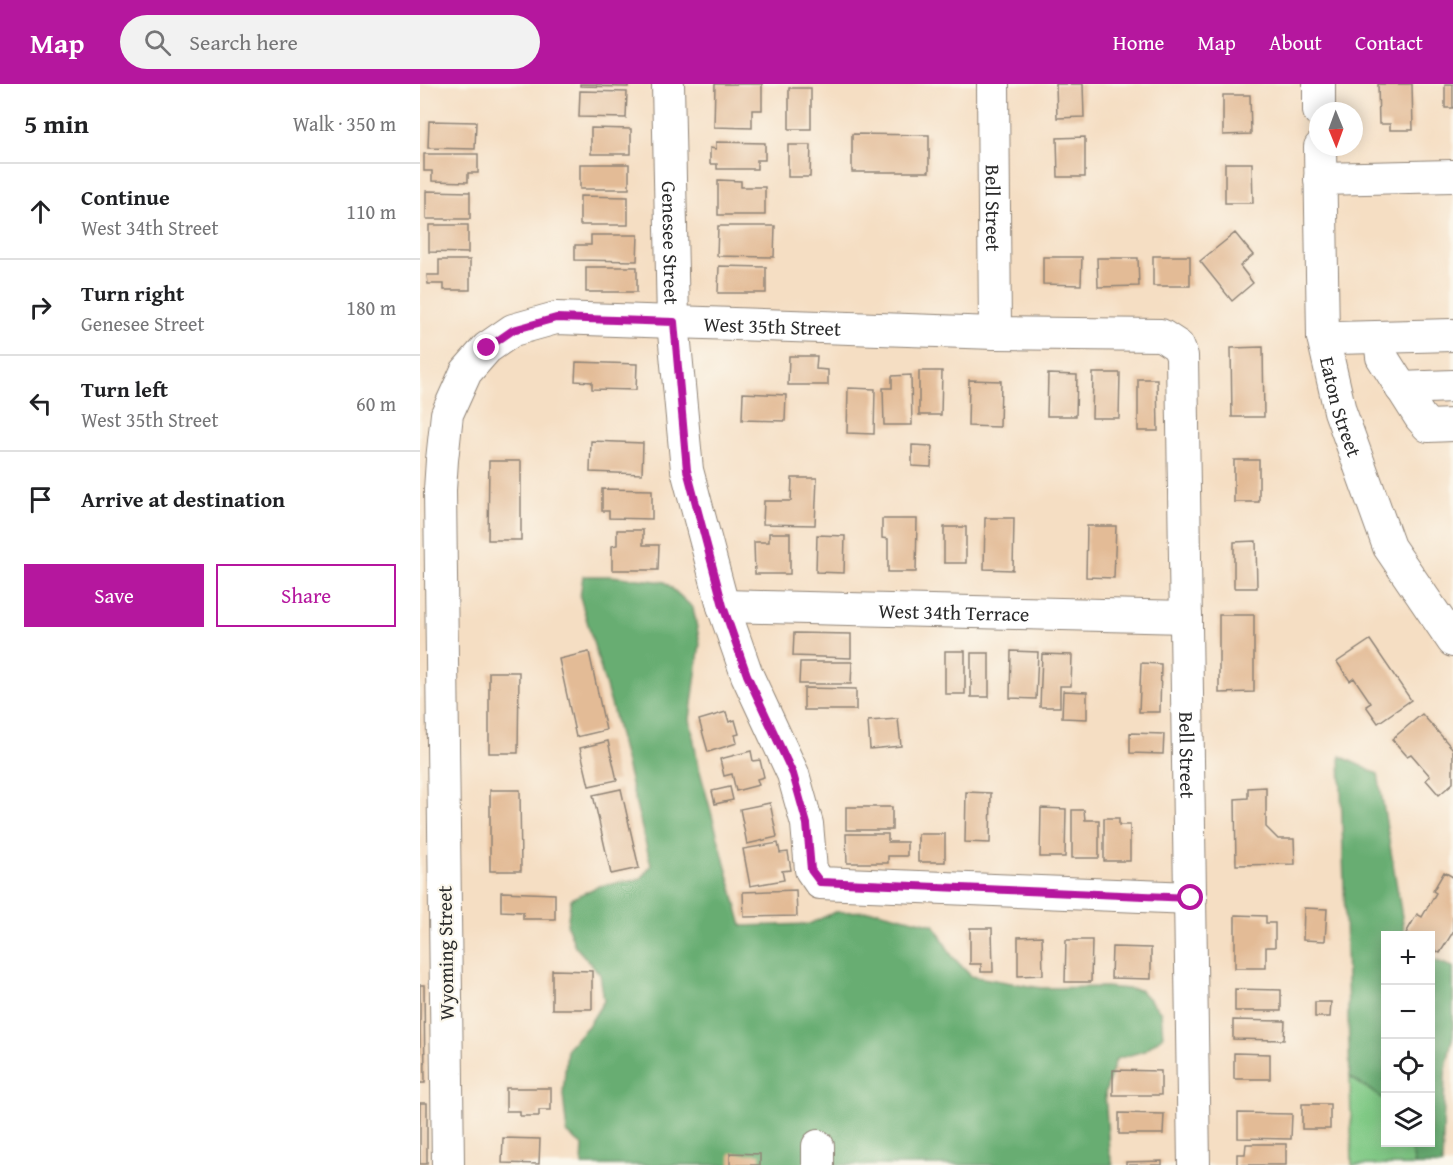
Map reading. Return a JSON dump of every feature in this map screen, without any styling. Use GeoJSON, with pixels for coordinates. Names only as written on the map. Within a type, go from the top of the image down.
{"type":"FeatureCollection","features":[{"type":"Feature","properties":{"kind":"street","name":"Genesee Street"},"geometry":{"type":"LineString","coordinates":[[668,84],[674,322],[687,470],[723,606],[747,675],[793,774],[807,824],[811,870],[820,882],[1191,898]]}},
{"type":"Feature","properties":{"kind":"street","name":"Bell Street"},"geometry":{"type":"LineString","coordinates":[[993,84],[995,333]]}},
{"type":"Feature","properties":{"kind":"street"},"geometry":{"type":"LineString","coordinates":[[1319,84],[1319,102]]}},
{"type":"Feature","properties":{"kind":"street","name":"Eaton Street"},"geometry":{"type":"LineString","coordinates":[[1320,156],[1323,337],[1340,411],[1389,547],[1453,641]]}},
{"type":"Feature","properties":{"kind":"street"},"geometry":{"type":"LineString","coordinates":[[1320,179],[1453,176]]}},
{"type":"Feature","properties":{"kind":"street","name":"West 35th Street"},"geometry":{"type":"LineString","coordinates":[[440,490],[447,414],[466,372],[487,348],[513,330],[556,318],[995,333],[1161,336],[1178,346]]}},
{"type":"Feature","properties":{"kind":"street"},"geometry":{"type":"LineString","coordinates":[[1323,337],[1453,335]]}},
{"type":"Feature","properties":{"kind":"street"},"geometry":{"type":"LineString","coordinates":[[1380,337],[1382,357],[1420,417],[1428,426],[1453,425]]}},
{"type":"Feature","properties":{"kind":"street","name":"Bell Street"},"geometry":{"type":"LineString","coordinates":[[1178,346],[1182,356],[1194,1165]]}},
{"type":"Feature","properties":{"kind":"street"},"geometry":{"type":"LineString","coordinates":[[1401,388],[1453,386]]}},
{"type":"Feature","properties":{"kind":"street","name":"Wyoming Street"},"geometry":{"type":"LineString","coordinates":[[440,490],[448,1165]]}},
{"type":"Feature","properties":{"kind":"street","name":"West 34th Terrace"},"geometry":{"type":"LineString","coordinates":[[723,606],[1186,617]]}},
{"type":"Feature","properties":{"kind":"green space"},"geometry":{"type":"Polygon","coordinates":[[[583,576],[611,576],[665,582],[693,608],[700,643],[690,719],[698,764],[742,926],[809,924],[835,912],[878,911],[934,925],[952,956],[971,976],[1041,988],[1105,987],[1140,990],[1161,1012],[1163,1036],[1144,1051],[1116,1059],[1105,1093],[1109,1151],[1113,1165],[582,1165],[583,1146],[567,1133],[563,1094],[567,1048],[588,1026],[604,1001],[600,974],[575,946],[567,925],[571,899],[599,886],[641,879],[651,865],[613,711],[580,597],[583,576]]]}},
{"type":"Feature","properties":{"kind":"green space"},"geometry":{"type":"Polygon","coordinates":[[[1340,756],[1378,774],[1404,931],[1381,931],[1381,1097],[1350,1077],[1340,756]]]}},
{"type":"Feature","properties":{"kind":"green space"},"geometry":{"type":"Polygon","coordinates":[[[1435,960],[1453,967],[1453,1034],[1445,1074],[1442,1165],[1415,1165],[1411,1147],[1435,1147],[1435,960]]]}},
{"type":"Feature","properties":{"kind":"green space"},"geometry":{"type":"Polygon","coordinates":[[[1350,1077],[1381,1097],[1381,1147],[1411,1147],[1415,1165],[1352,1165],[1350,1077]]]}},
{"type":"Feature","properties":{"kind":"building"},"geometry":{"type":"Polygon","coordinates":[[[580,84],[628,84],[628,87],[580,86],[580,84]]]}},
{"type":"Feature","properties":{"kind":"building"},"geometry":{"type":"Polygon","coordinates":[[[715,84],[762,84],[762,110],[752,110],[752,128],[714,127],[715,84]]]}},
{"type":"Feature","properties":{"kind":"building"},"geometry":{"type":"Polygon","coordinates":[[[1056,84],[1083,84],[1084,117],[1057,118],[1056,84]]]}},
{"type":"Feature","properties":{"kind":"building"},"geometry":{"type":"Polygon","coordinates":[[[1378,84],[1412,84],[1413,130],[1390,130],[1390,124],[1379,124],[1378,84]]]}},
{"type":"Feature","properties":{"kind":"building"},"geometry":{"type":"Polygon","coordinates":[[[1445,84],[1453,84],[1453,108],[1445,108],[1445,84]]]}},
{"type":"Feature","properties":{"kind":"building"},"geometry":{"type":"Polygon","coordinates":[[[789,88],[811,88],[811,129],[789,129],[789,88]]]}},
{"type":"Feature","properties":{"kind":"building"},"geometry":{"type":"Polygon","coordinates":[[[580,91],[627,92],[626,118],[579,117],[580,91]]]}},
{"type":"Feature","properties":{"kind":"building"},"geometry":{"type":"Polygon","coordinates":[[[1223,95],[1250,95],[1251,134],[1223,135],[1223,95]]]}},
{"type":"Feature","properties":{"kind":"building"},"geometry":{"type":"Polygon","coordinates":[[[429,121],[476,122],[475,149],[428,148],[429,121]]]}},
{"type":"Feature","properties":{"kind":"building"},"geometry":{"type":"Polygon","coordinates":[[[591,128],[631,129],[631,154],[591,154],[591,128]]]}},
{"type":"Feature","properties":{"kind":"building"},"geometry":{"type":"Polygon","coordinates":[[[852,134],[929,135],[929,172],[852,172],[852,134]]]}},
{"type":"Feature","properties":{"kind":"building"},"geometry":{"type":"Polygon","coordinates":[[[1085,137],[1085,177],[1058,177],[1057,138],[1085,137]]]}},
{"type":"Feature","properties":{"kind":"building"},"geometry":{"type":"Polygon","coordinates":[[[716,142],[765,143],[765,160],[757,160],[757,169],[717,169],[717,164],[710,164],[710,148],[716,149],[716,142]]]}},
{"type":"Feature","properties":{"kind":"building"},"geometry":{"type":"Polygon","coordinates":[[[788,145],[811,145],[810,177],[788,177],[788,145]]]}},
{"type":"Feature","properties":{"kind":"building"},"geometry":{"type":"Polygon","coordinates":[[[424,154],[478,154],[478,173],[468,173],[468,182],[432,181],[432,171],[424,171],[424,154]]]}},
{"type":"Feature","properties":{"kind":"building"},"geometry":{"type":"Polygon","coordinates":[[[1225,163],[1252,163],[1253,203],[1225,203],[1225,163]]]}},
{"type":"Feature","properties":{"kind":"building"},"geometry":{"type":"Polygon","coordinates":[[[580,164],[629,164],[629,189],[580,189],[580,164]]]}},
{"type":"Feature","properties":{"kind":"building"},"geometry":{"type":"Polygon","coordinates":[[[718,180],[741,181],[741,187],[765,187],[765,215],[718,215],[718,180]]]}},
{"type":"Feature","properties":{"kind":"building"},"geometry":{"type":"Polygon","coordinates":[[[426,191],[470,192],[470,219],[426,219],[426,191]]]}},
{"type":"Feature","properties":{"kind":"building"},"geometry":{"type":"Polygon","coordinates":[[[580,196],[628,197],[628,225],[580,225],[580,196]]]}},
{"type":"Feature","properties":{"kind":"building"},"geometry":{"type":"Polygon","coordinates":[[[429,225],[468,225],[468,253],[429,252],[429,225]]]}},
{"type":"Feature","properties":{"kind":"building"},"geometry":{"type":"Polygon","coordinates":[[[718,226],[775,226],[774,257],[717,256],[718,226]]]}},
{"type":"Feature","properties":{"kind":"building"},"geometry":{"type":"Polygon","coordinates":[[[1235,233],[1253,255],[1240,266],[1253,283],[1232,301],[1200,261],[1235,233]]]}},
{"type":"Feature","properties":{"kind":"building"},"geometry":{"type":"Polygon","coordinates":[[[591,235],[638,235],[637,261],[575,260],[575,245],[591,245],[591,235]]]}},
{"type":"Feature","properties":{"kind":"building"},"geometry":{"type":"Polygon","coordinates":[[[1153,256],[1190,256],[1190,286],[1153,286],[1153,256]]]}},
{"type":"Feature","properties":{"kind":"building"},"geometry":{"type":"Polygon","coordinates":[[[1043,257],[1082,257],[1081,285],[1043,284],[1043,257]]]}},
{"type":"Feature","properties":{"kind":"building"},"geometry":{"type":"Polygon","coordinates":[[[1097,258],[1138,258],[1139,286],[1098,287],[1097,258]]]}},
{"type":"Feature","properties":{"kind":"building"},"geometry":{"type":"Polygon","coordinates":[[[439,260],[470,260],[470,290],[444,290],[444,284],[428,284],[427,275],[439,275],[439,260]]]}},
{"type":"Feature","properties":{"kind":"building"},"geometry":{"type":"Polygon","coordinates":[[[719,266],[766,267],[766,293],[718,293],[719,266]]]}},
{"type":"Feature","properties":{"kind":"building"},"geometry":{"type":"Polygon","coordinates":[[[586,267],[637,267],[637,292],[586,292],[586,267]]]}},
{"type":"Feature","properties":{"kind":"building"},"geometry":{"type":"Polygon","coordinates":[[[1263,347],[1264,417],[1232,417],[1231,348],[1263,347]]]}},
{"type":"Feature","properties":{"kind":"building"},"geometry":{"type":"Polygon","coordinates":[[[789,356],[817,356],[816,369],[828,370],[828,385],[788,385],[789,356]]]}},
{"type":"Feature","properties":{"kind":"building"},"geometry":{"type":"Polygon","coordinates":[[[576,362],[637,364],[636,390],[592,389],[592,382],[575,381],[576,362]]]}},
{"type":"Feature","properties":{"kind":"building"},"geometry":{"type":"Polygon","coordinates":[[[919,371],[942,371],[941,415],[919,415],[919,371]]]}},
{"type":"Feature","properties":{"kind":"building"},"geometry":{"type":"Polygon","coordinates":[[[1093,373],[1120,373],[1119,418],[1092,418],[1093,373]]]}},
{"type":"Feature","properties":{"kind":"building"},"geometry":{"type":"Polygon","coordinates":[[[1048,374],[1077,375],[1076,416],[1047,416],[1048,374]]]}},
{"type":"Feature","properties":{"kind":"building"},"geometry":{"type":"Polygon","coordinates":[[[911,375],[912,425],[884,425],[883,388],[892,388],[892,376],[911,375]]]}},
{"type":"Feature","properties":{"kind":"building"},"geometry":{"type":"Polygon","coordinates":[[[1138,379],[1157,379],[1158,431],[1138,431],[1138,379]]]}},
{"type":"Feature","properties":{"kind":"building"},"geometry":{"type":"Polygon","coordinates":[[[969,380],[1001,381],[1000,427],[968,426],[969,380]]]}},
{"type":"Feature","properties":{"kind":"building"},"geometry":{"type":"Polygon","coordinates":[[[848,388],[875,389],[874,434],[847,433],[848,388]]]}},
{"type":"Feature","properties":{"kind":"building"},"geometry":{"type":"Polygon","coordinates":[[[743,393],[786,395],[785,421],[742,420],[743,393]]]}},
{"type":"Feature","properties":{"kind":"building"},"geometry":{"type":"Polygon","coordinates":[[[591,441],[643,443],[642,474],[590,472],[591,441]]]}},
{"type":"Feature","properties":{"kind":"building"},"geometry":{"type":"Polygon","coordinates":[[[912,445],[932,446],[931,467],[912,466],[912,445]]]}},
{"type":"Feature","properties":{"kind":"building"},"geometry":{"type":"Polygon","coordinates":[[[1234,460],[1259,460],[1259,502],[1234,502],[1234,460]]]}},
{"type":"Feature","properties":{"kind":"building"},"geometry":{"type":"Polygon","coordinates":[[[489,461],[521,461],[521,540],[488,540],[489,461]]]}},
{"type":"Feature","properties":{"kind":"building"},"geometry":{"type":"Polygon","coordinates":[[[792,478],[817,478],[815,525],[763,524],[764,501],[791,501],[792,478]]]}},
{"type":"Feature","properties":{"kind":"building"},"geometry":{"type":"Polygon","coordinates":[[[602,489],[652,490],[652,519],[609,518],[609,511],[602,511],[602,489]]]}},
{"type":"Feature","properties":{"kind":"building"},"geometry":{"type":"Polygon","coordinates":[[[985,518],[1014,518],[1013,570],[984,569],[985,518]]]}},
{"type":"Feature","properties":{"kind":"building"},"geometry":{"type":"Polygon","coordinates":[[[882,519],[917,519],[916,572],[888,572],[888,539],[882,538],[882,519]]]}},
{"type":"Feature","properties":{"kind":"building"},"geometry":{"type":"Polygon","coordinates":[[[1087,526],[1116,526],[1114,578],[1086,577],[1087,526]]]}},
{"type":"Feature","properties":{"kind":"building"},"geometry":{"type":"Polygon","coordinates":[[[944,527],[966,527],[966,563],[944,563],[944,527]]]}},
{"type":"Feature","properties":{"kind":"building"},"geometry":{"type":"Polygon","coordinates":[[[617,530],[643,530],[643,545],[659,545],[658,570],[612,570],[612,546],[617,545],[617,530]]]}},
{"type":"Feature","properties":{"kind":"building"},"geometry":{"type":"Polygon","coordinates":[[[769,533],[790,533],[790,574],[755,574],[754,542],[769,542],[769,533]]]}},
{"type":"Feature","properties":{"kind":"building"},"geometry":{"type":"Polygon","coordinates":[[[817,535],[845,536],[844,573],[816,572],[817,535]]]}},
{"type":"Feature","properties":{"kind":"building"},"geometry":{"type":"Polygon","coordinates":[[[1256,541],[1257,588],[1234,588],[1234,542],[1256,541]]]}},
{"type":"Feature","properties":{"kind":"building"},"geometry":{"type":"Polygon","coordinates":[[[1219,615],[1254,615],[1254,692],[1219,693],[1219,615]]]}},
{"type":"Feature","properties":{"kind":"building"},"geometry":{"type":"Polygon","coordinates":[[[794,633],[851,634],[851,658],[793,656],[794,633]]]}},
{"type":"Feature","properties":{"kind":"building"},"geometry":{"type":"Polygon","coordinates":[[[1370,640],[1411,700],[1378,723],[1366,706],[1371,703],[1354,678],[1350,681],[1337,662],[1370,640]]]}},
{"type":"Feature","properties":{"kind":"building"},"geometry":{"type":"Polygon","coordinates":[[[945,651],[965,651],[965,694],[945,694],[945,651]]]}},
{"type":"Feature","properties":{"kind":"building"},"geometry":{"type":"Polygon","coordinates":[[[1011,651],[1038,652],[1036,699],[1010,698],[1011,651]]]}},
{"type":"Feature","properties":{"kind":"building"},"geometry":{"type":"Polygon","coordinates":[[[589,652],[606,730],[576,737],[559,659],[589,652]]]}},
{"type":"Feature","properties":{"kind":"building"},"geometry":{"type":"Polygon","coordinates":[[[971,653],[989,653],[989,697],[971,697],[971,653]]]}},
{"type":"Feature","properties":{"kind":"building"},"geometry":{"type":"Polygon","coordinates":[[[1042,654],[1072,655],[1071,686],[1060,686],[1060,707],[1040,707],[1042,654]]]}},
{"type":"Feature","properties":{"kind":"building"},"geometry":{"type":"Polygon","coordinates":[[[800,662],[852,662],[851,684],[799,684],[800,662]]]}},
{"type":"Feature","properties":{"kind":"building"},"geometry":{"type":"Polygon","coordinates":[[[1141,663],[1161,664],[1160,712],[1139,712],[1141,663]]]}},
{"type":"Feature","properties":{"kind":"building"},"geometry":{"type":"Polygon","coordinates":[[[489,672],[519,672],[518,753],[489,753],[489,672]]]}},
{"type":"Feature","properties":{"kind":"building"},"geometry":{"type":"Polygon","coordinates":[[[804,688],[856,689],[856,710],[804,710],[804,688]]]}},
{"type":"Feature","properties":{"kind":"building"},"geometry":{"type":"Polygon","coordinates":[[[1063,691],[1087,692],[1087,719],[1062,718],[1063,691]]]}},
{"type":"Feature","properties":{"kind":"building"},"geometry":{"type":"Polygon","coordinates":[[[726,712],[729,722],[735,720],[739,734],[735,735],[737,743],[708,752],[699,720],[726,712]]]}},
{"type":"Feature","properties":{"kind":"building"},"geometry":{"type":"Polygon","coordinates":[[[1422,714],[1453,749],[1453,783],[1439,795],[1426,780],[1430,776],[1411,754],[1407,756],[1392,739],[1422,714]]]}},
{"type":"Feature","properties":{"kind":"building"},"geometry":{"type":"Polygon","coordinates":[[[898,719],[901,746],[870,749],[868,721],[898,719]]]}},
{"type":"Feature","properties":{"kind":"building"},"geometry":{"type":"Polygon","coordinates":[[[1130,733],[1164,734],[1163,754],[1130,753],[1130,733]]]}},
{"type":"Feature","properties":{"kind":"building"},"geometry":{"type":"Polygon","coordinates":[[[608,741],[617,780],[589,786],[580,748],[608,741]]]}},
{"type":"Feature","properties":{"kind":"building"},"geometry":{"type":"Polygon","coordinates":[[[751,751],[753,761],[760,760],[764,777],[757,779],[759,785],[736,791],[732,774],[724,776],[720,759],[751,751]]]}},
{"type":"Feature","properties":{"kind":"building"},"geometry":{"type":"Polygon","coordinates":[[[730,787],[733,800],[715,804],[712,791],[730,787]]]}},
{"type":"Feature","properties":{"kind":"building"},"geometry":{"type":"Polygon","coordinates":[[[1266,787],[1266,827],[1278,839],[1294,839],[1295,864],[1236,865],[1235,799],[1248,798],[1248,788],[1266,787]]]}},
{"type":"Feature","properties":{"kind":"building"},"geometry":{"type":"Polygon","coordinates":[[[621,789],[639,868],[611,874],[593,795],[621,789]]]}},
{"type":"Feature","properties":{"kind":"building"},"geometry":{"type":"Polygon","coordinates":[[[490,790],[520,790],[521,871],[490,871],[490,790]]]}},
{"type":"Feature","properties":{"kind":"building"},"geometry":{"type":"Polygon","coordinates":[[[966,792],[991,793],[990,843],[965,842],[966,792]]]}},
{"type":"Feature","properties":{"kind":"building"},"geometry":{"type":"Polygon","coordinates":[[[770,803],[777,837],[747,844],[740,809],[770,803]]]}},
{"type":"Feature","properties":{"kind":"building"},"geometry":{"type":"Polygon","coordinates":[[[846,807],[892,807],[892,830],[846,830],[846,807]]]}},
{"type":"Feature","properties":{"kind":"building"},"geometry":{"type":"Polygon","coordinates":[[[1041,808],[1066,809],[1065,857],[1040,857],[1041,808]]]}},
{"type":"Feature","properties":{"kind":"building"},"geometry":{"type":"Polygon","coordinates":[[[1072,810],[1084,810],[1085,820],[1099,820],[1099,858],[1072,858],[1072,810]]]}},
{"type":"Feature","properties":{"kind":"building"},"geometry":{"type":"Polygon","coordinates":[[[1104,818],[1119,818],[1119,825],[1130,825],[1130,861],[1104,861],[1104,818]]]}},
{"type":"Feature","properties":{"kind":"building"},"geometry":{"type":"Polygon","coordinates":[[[846,834],[888,834],[888,842],[907,842],[907,856],[888,856],[888,863],[847,863],[846,834]]]}},
{"type":"Feature","properties":{"kind":"building"},"geometry":{"type":"Polygon","coordinates":[[[918,834],[945,834],[945,862],[918,862],[918,834]]]}},
{"type":"Feature","properties":{"kind":"building"},"geometry":{"type":"Polygon","coordinates":[[[778,843],[780,853],[788,852],[791,870],[782,871],[784,880],[750,886],[743,849],[778,843]]]}},
{"type":"Feature","properties":{"kind":"building"},"geometry":{"type":"Polygon","coordinates":[[[1444,872],[1453,877],[1453,932],[1440,953],[1435,950],[1435,931],[1407,931],[1417,914],[1422,917],[1436,893],[1433,891],[1444,872]]]}},
{"type":"Feature","properties":{"kind":"building"},"geometry":{"type":"Polygon","coordinates":[[[796,890],[797,916],[744,917],[743,892],[796,890]]]}},
{"type":"Feature","properties":{"kind":"building"},"geometry":{"type":"Polygon","coordinates":[[[501,892],[555,894],[555,919],[523,919],[523,912],[501,911],[501,892]]]}},
{"type":"Feature","properties":{"kind":"building"},"geometry":{"type":"Polygon","coordinates":[[[1304,908],[1327,909],[1325,941],[1303,940],[1304,908]]]}},
{"type":"Feature","properties":{"kind":"building"},"geometry":{"type":"Polygon","coordinates":[[[1235,915],[1266,916],[1266,923],[1275,923],[1275,947],[1266,947],[1266,968],[1235,968],[1235,915]]]}},
{"type":"Feature","properties":{"kind":"building"},"geometry":{"type":"Polygon","coordinates":[[[970,928],[992,928],[993,972],[981,972],[981,964],[970,964],[970,928]]]}},
{"type":"Feature","properties":{"kind":"building"},"geometry":{"type":"Polygon","coordinates":[[[1042,936],[1043,975],[1018,976],[1018,937],[1042,936]]]}},
{"type":"Feature","properties":{"kind":"building"},"geometry":{"type":"Polygon","coordinates":[[[1066,940],[1092,940],[1091,982],[1065,982],[1066,940]]]}},
{"type":"Feature","properties":{"kind":"building"},"geometry":{"type":"Polygon","coordinates":[[[1112,947],[1151,948],[1151,979],[1111,978],[1112,947]]]}},
{"type":"Feature","properties":{"kind":"building"},"geometry":{"type":"Polygon","coordinates":[[[552,970],[592,971],[592,1009],[552,1009],[552,970]]]}},
{"type":"Feature","properties":{"kind":"building"},"geometry":{"type":"Polygon","coordinates":[[[420,985],[424,985],[425,1083],[420,1083],[420,985]]]}},
{"type":"Feature","properties":{"kind":"building"},"geometry":{"type":"Polygon","coordinates":[[[1235,989],[1281,990],[1281,1011],[1235,1011],[1235,989]]]}},
{"type":"Feature","properties":{"kind":"building"},"geometry":{"type":"Polygon","coordinates":[[[1315,1002],[1331,1002],[1330,1017],[1315,1017],[1315,1002]]]}},
{"type":"Feature","properties":{"kind":"building"},"geometry":{"type":"Polygon","coordinates":[[[1233,1020],[1285,1021],[1284,1040],[1233,1039],[1233,1020]]]}},
{"type":"Feature","properties":{"kind":"building"},"geometry":{"type":"Polygon","coordinates":[[[1234,1053],[1270,1054],[1270,1079],[1234,1079],[1234,1053]]]}},
{"type":"Feature","properties":{"kind":"building"},"geometry":{"type":"Polygon","coordinates":[[[1113,1070],[1161,1071],[1161,1095],[1113,1095],[1113,1070]]]}},
{"type":"Feature","properties":{"kind":"building"},"geometry":{"type":"Polygon","coordinates":[[[506,1088],[551,1088],[551,1110],[539,1110],[539,1116],[520,1116],[520,1111],[506,1111],[506,1088]]]}},
{"type":"Feature","properties":{"kind":"building"},"geometry":{"type":"Polygon","coordinates":[[[420,1103],[427,1103],[427,1164],[420,1164],[420,1103]]]}},
{"type":"Feature","properties":{"kind":"building"},"geometry":{"type":"Polygon","coordinates":[[[1302,1104],[1330,1104],[1330,1129],[1302,1129],[1302,1104]]]}},
{"type":"Feature","properties":{"kind":"building"},"geometry":{"type":"Polygon","coordinates":[[[1119,1113],[1164,1114],[1163,1134],[1119,1134],[1119,1113]]]}},
{"type":"Feature","properties":{"kind":"building"},"geometry":{"type":"Polygon","coordinates":[[[1238,1113],[1292,1114],[1291,1139],[1238,1138],[1238,1113]]]}},
{"type":"Feature","properties":{"kind":"building"},"geometry":{"type":"Polygon","coordinates":[[[503,1138],[540,1139],[539,1164],[502,1163],[503,1138]]]}},
{"type":"Feature","properties":{"kind":"building"},"geometry":{"type":"Polygon","coordinates":[[[1246,1144],[1286,1144],[1286,1165],[1237,1165],[1237,1154],[1245,1154],[1246,1144]]]}},
{"type":"Feature","properties":{"kind":"building"},"geometry":{"type":"Polygon","coordinates":[[[730,1153],[760,1154],[760,1165],[730,1165],[730,1153]]]}},
{"type":"Feature","properties":{"kind":"building"},"geometry":{"type":"Polygon","coordinates":[[[1162,1161],[1162,1165],[1126,1165],[1126,1162],[1162,1161]]]}},
{"type":"Feature","properties":{"kind":"route"},"geometry":{"type":"LineString","coordinates":[[487,348],[513,330],[556,318],[674,322],[687,470],[723,606],[747,675],[793,774],[807,824],[811,870],[820,882],[1191,898]]}}]}
